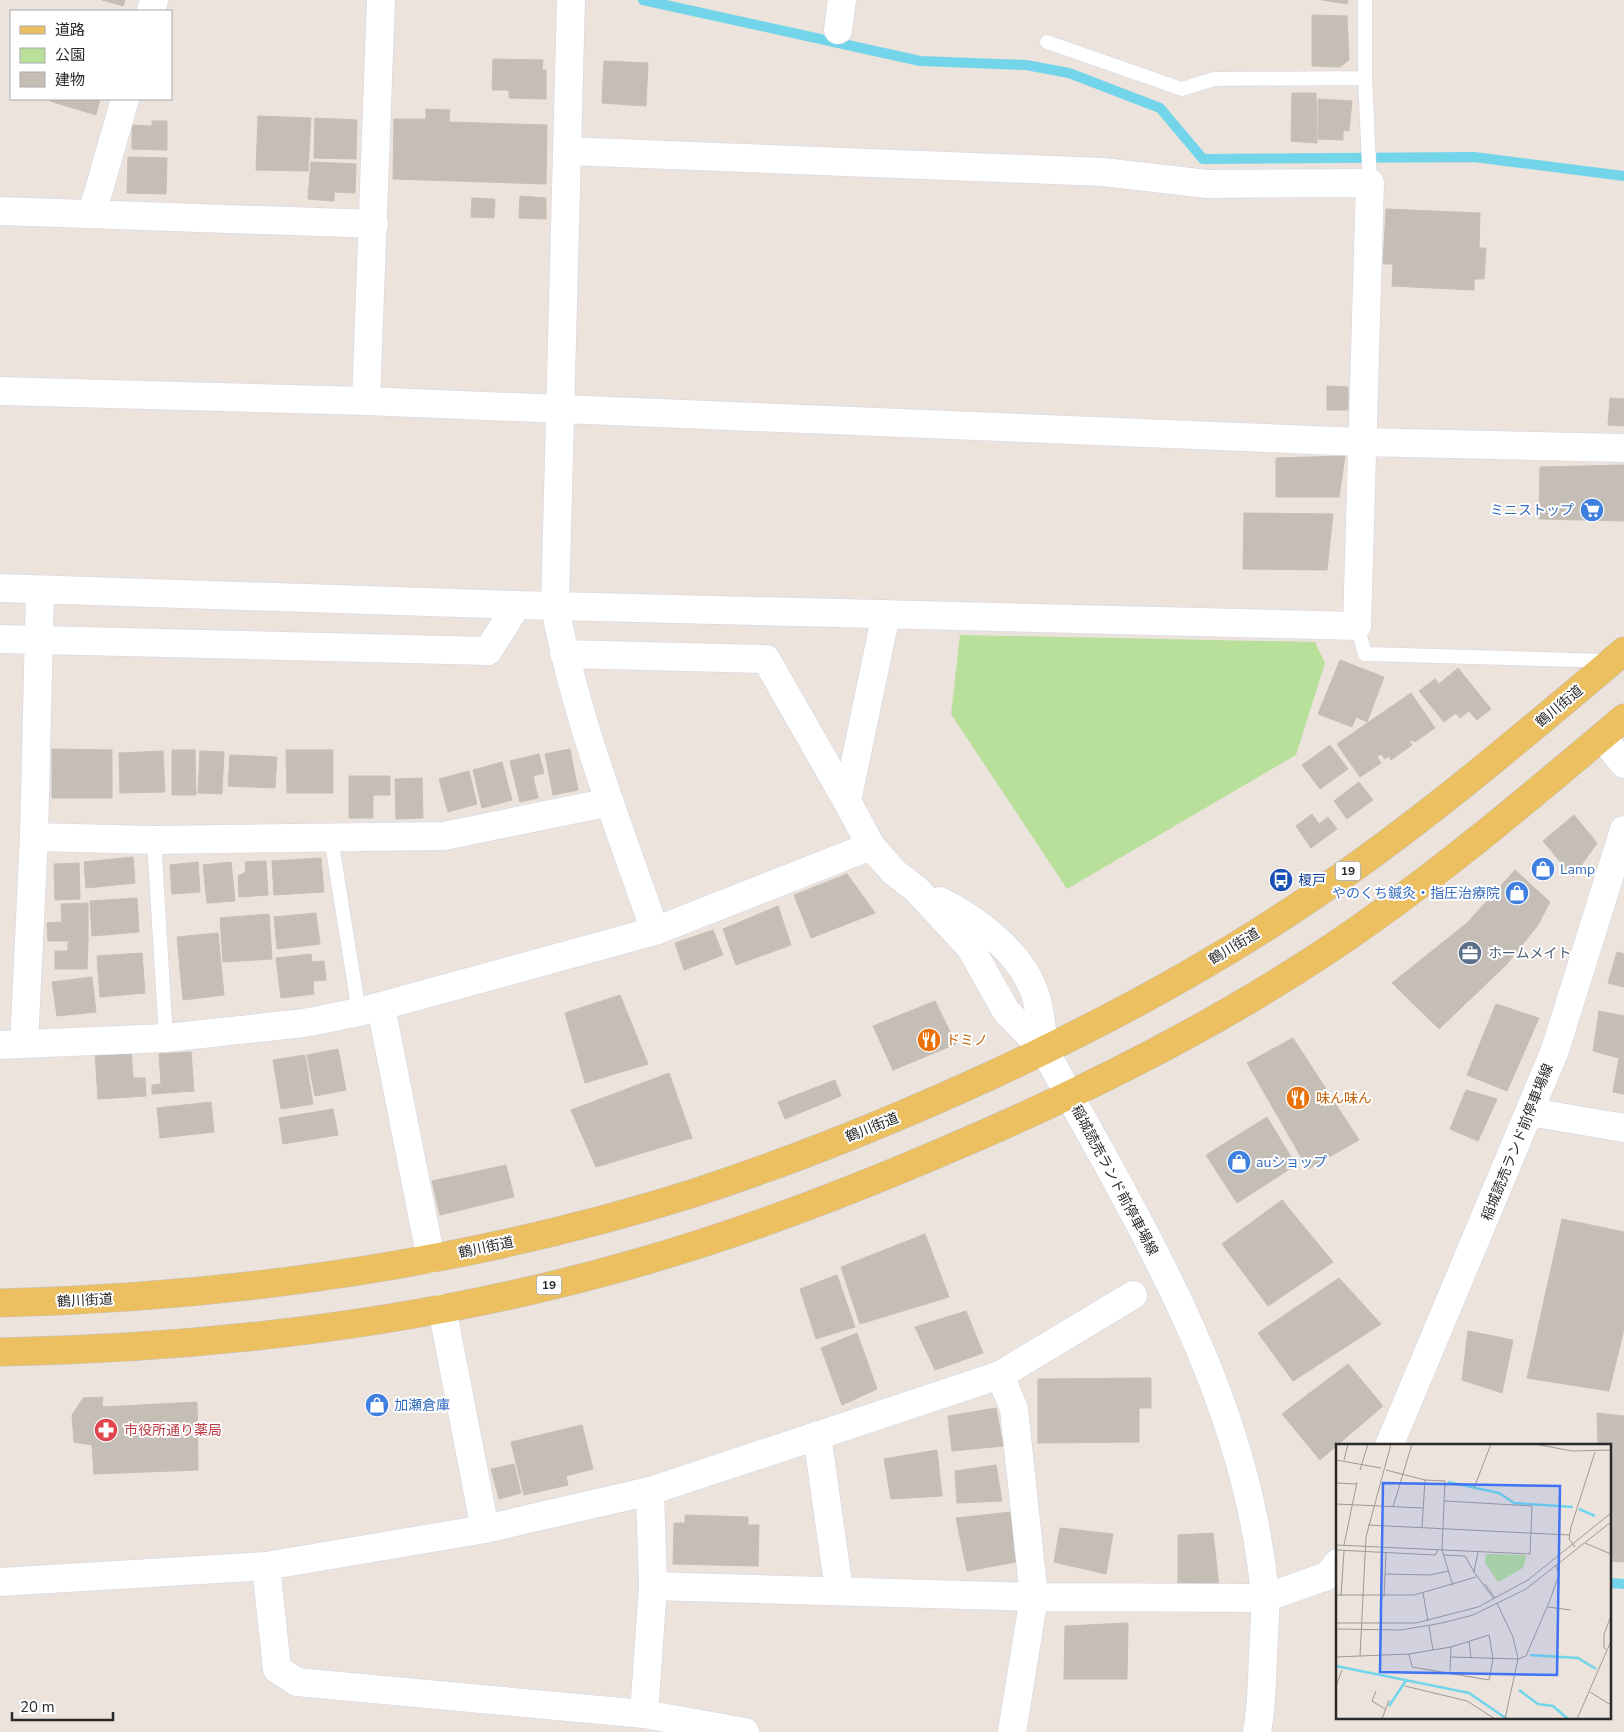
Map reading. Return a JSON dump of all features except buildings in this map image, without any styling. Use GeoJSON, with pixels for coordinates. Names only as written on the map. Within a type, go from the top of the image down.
{"type":"FeatureCollection","features":[{"type":"Feature","properties":{"kind":"main road","name":"鶴川街道"},"geometry":{"type":"LineString","coordinates":[[0,1303],[92,1300],[246,1287],[326,1277],[431,1259],[625,1213],[758,1171],[892,1120],[1045,1051],[1154,994],[1307,901],[1458,791],[1618,656]]}},
{"type":"Feature","properties":{"kind":"main road","name":"19"},"geometry":{"type":"LineString","coordinates":[[0,1352],[97,1350],[186,1344],[442,1308],[633,1264],[775,1219],[907,1167],[1069,1096],[1178,1040],[1329,949],[1479,841],[1624,718]]}},
{"type":"Feature","properties":{"kind":"street"},"geometry":{"type":"LineString","coordinates":[[366,401],[381,0]]}},
{"type":"Feature","properties":{"kind":"street"},"geometry":{"type":"LineString","coordinates":[[571,0],[555,606],[564,654],[610,802],[655,931]]}},
{"type":"Feature","properties":{"kind":"street"},"geometry":{"type":"LineString","coordinates":[[838,30],[842,0]]}},
{"type":"Feature","properties":{"kind":"street"},"geometry":{"type":"LineString","coordinates":[[92,214],[126,100]]}},
{"type":"Feature","properties":{"kind":"street"},"geometry":{"type":"LineString","coordinates":[[0,588],[517,605],[1357,626],[1370,183],[1207,184],[1104,172],[567,151]]}},
{"type":"Feature","properties":{"kind":"street"},"geometry":{"type":"LineString","coordinates":[[0,211],[374,224]]}},
{"type":"Feature","properties":{"kind":"street"},"geometry":{"type":"LineString","coordinates":[[0,391],[366,401],[561,411],[1362,442],[1624,448]]}},
{"type":"Feature","properties":{"kind":"street"},"geometry":{"type":"LineString","coordinates":[[40,590],[34,837],[12,1045],[166,1038],[304,1023],[370,1009],[655,931],[871,846]]}},
{"type":"Feature","properties":{"kind":"street"},"geometry":{"type":"LineString","coordinates":[[0,639],[488,651],[517,605]]}},
{"type":"Feature","properties":{"kind":"street"},"geometry":{"type":"LineString","coordinates":[[847,801],[886,614]]}},
{"type":"Feature","properties":{"kind":"street","name":"稲城読売ランド前停車場線"},"geometry":{"type":"LineString","coordinates":[[564,654],[766,659],[871,846],[894,872],[916,889],[955,908],[988,930],[1020,966],[1036,996],[1045,1051],[1171,1283],[1194,1332],[1220,1397],[1236,1444],[1251,1505],[1265,1598],[1258,1732]]}},
{"type":"Feature","properties":{"kind":"street"},"geometry":{"type":"LineString","coordinates":[[1602,737],[1624,764]]}},
{"type":"Feature","properties":{"kind":"street"},"geometry":{"type":"LineString","coordinates":[[34,837],[154,840],[444,836],[610,802]]}},
{"type":"Feature","properties":{"kind":"street","name":"稲城読売ランド前停車場線"},"geometry":{"type":"LineString","coordinates":[[1390,1444],[1530,1112],[1554,1050],[1624,830]]}},
{"type":"Feature","properties":{"kind":"street"},"geometry":{"type":"LineString","coordinates":[[370,1009],[431,1259]]}},
{"type":"Feature","properties":{"kind":"street"},"geometry":{"type":"LineString","coordinates":[[1530,1112],[1624,1128]]}},
{"type":"Feature","properties":{"kind":"street"},"geometry":{"type":"LineString","coordinates":[[0,1582],[266,1566],[485,1529],[650,1491],[1000,1375],[1133,1295]]}},
{"type":"Feature","properties":{"kind":"street"},"geometry":{"type":"LineString","coordinates":[[442,1308],[485,1529]]}},
{"type":"Feature","properties":{"kind":"street"},"geometry":{"type":"LineString","coordinates":[[1000,1375],[1014,1410],[1034,1597],[1012,1732]]}},
{"type":"Feature","properties":{"kind":"street"},"geometry":{"type":"LineString","coordinates":[[816,1435],[839,1590]]}},
{"type":"Feature","properties":{"kind":"street"},"geometry":{"type":"LineString","coordinates":[[644,1714],[653,1586],[650,1491]]}},
{"type":"Feature","properties":{"kind":"street"},"geometry":{"type":"LineString","coordinates":[[653,1586],[1034,1597],[1265,1598],[1327,1576],[1336,1565]]}},
{"type":"Feature","properties":{"kind":"street"},"geometry":{"type":"LineString","coordinates":[[266,1566],[277,1669],[297,1682],[644,1714],[745,1732]]}},
{"type":"Feature","properties":{"kind":"lane"},"geometry":{"type":"LineString","coordinates":[[1365,0],[1364,78],[1370,183]]}},
{"type":"Feature","properties":{"kind":"lane"},"geometry":{"type":"LineString","coordinates":[[1047,42],[1182,89],[1214,79],[1364,78]]}},
{"type":"Feature","properties":{"kind":"lane"},"geometry":{"type":"LineString","coordinates":[[1357,626],[1364,654],[1618,656]]}},
{"type":"Feature","properties":{"kind":"lane"},"geometry":{"type":"LineString","coordinates":[[330,838],[370,1009]]}},
{"type":"Feature","properties":{"kind":"lane"},"geometry":{"type":"LineString","coordinates":[[154,840],[166,1038]]}},
{"type":"Feature","properties":{"kind":"green space"},"geometry":{"type":"Polygon","coordinates":[[[960,635],[1315,642],[1325,663],[1296,755],[1067,889],[951,714],[960,635]]]}},
{"type":"Feature","properties":{"kind":"waterway"},"geometry":{"type":"LineString","coordinates":[[643,0],[920,61],[1026,65],[1069,73],[1160,108],[1203,159],[1474,157],[1624,176]]}},
{"type":"Feature","properties":{"kind":"waterway"},"geometry":{"type":"LineString","coordinates":[[1612,1583],[1624,1584]]}},
{"type":"Feature","properties":{"kind":"place","name":"ミニストップ"},"geometry":{"type":"Point","coordinates":[1592,510]}},
{"type":"Feature","properties":{"kind":"place","name":"Lamp"},"geometry":{"type":"Point","coordinates":[1543,869]}},
{"type":"Feature","properties":{"kind":"place","name":"榎戸"},"geometry":{"type":"Point","coordinates":[1281,880]}},
{"type":"Feature","properties":{"kind":"place","name":"やのくち鍼灸・指圧治療院"},"geometry":{"type":"Point","coordinates":[1517,893]}},
{"type":"Feature","properties":{"kind":"place","name":"ホームメイト"},"geometry":{"type":"Point","coordinates":[1470,953]}},
{"type":"Feature","properties":{"kind":"place","name":"ドミノ"},"geometry":{"type":"Point","coordinates":[929,1040]}},
{"type":"Feature","properties":{"kind":"place","name":"味ん味ん"},"geometry":{"type":"Point","coordinates":[1298,1098]}},
{"type":"Feature","properties":{"kind":"place","name":"auショップ"},"geometry":{"type":"Point","coordinates":[1239,1162]}},
{"type":"Feature","properties":{"kind":"place","name":"加瀬倉庫"},"geometry":{"type":"Point","coordinates":[377,1405]}},
{"type":"Feature","properties":{"kind":"place","name":"市役所通り薬局"},"geometry":{"type":"Point","coordinates":[106,1430]}}]}
